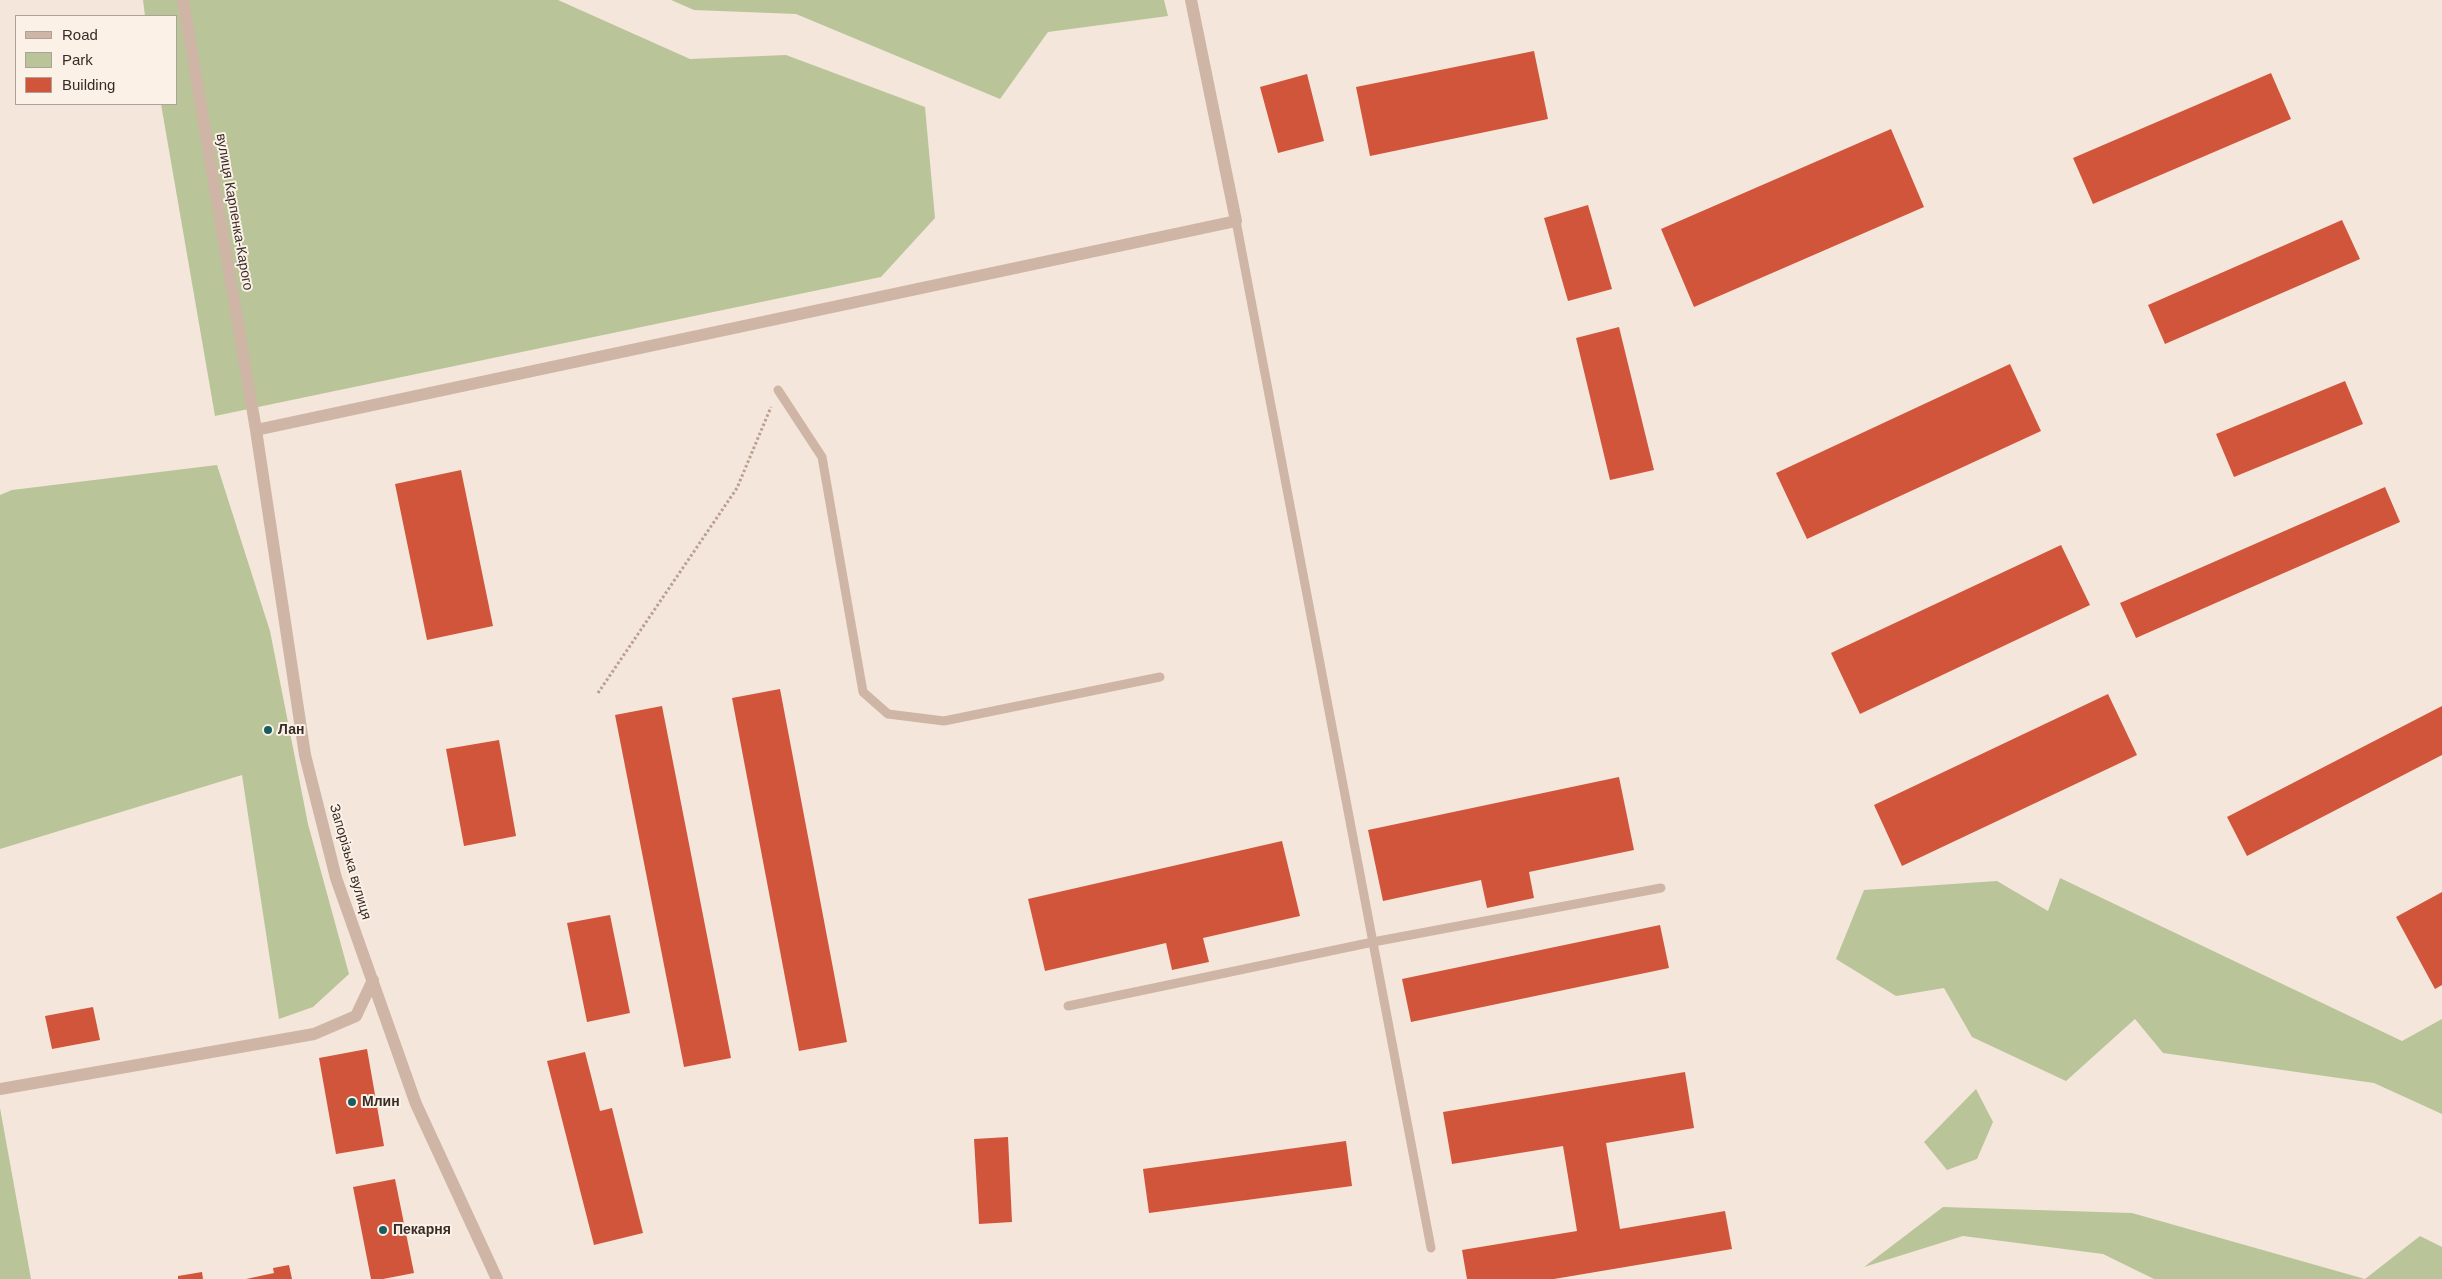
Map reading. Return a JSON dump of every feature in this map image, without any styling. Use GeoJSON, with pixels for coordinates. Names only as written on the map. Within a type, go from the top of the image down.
{"type":"FeatureCollection","features":[{"type":"Feature","properties":{"kind":"street","name":"вулиця Карпенка-Карого"},"geometry":{"type":"LineString","coordinates":[[183,0],[256,430]]}},
{"type":"Feature","properties":{"kind":"street"},"geometry":{"type":"LineString","coordinates":[[256,430],[1236,221],[1191,0]]}},
{"type":"Feature","properties":{"kind":"street","name":"Запорізька вулиця"},"geometry":{"type":"LineString","coordinates":[[256,430],[305,755],[336,878],[416,1104],[498,1279]]}},
{"type":"Feature","properties":{"kind":"street"},"geometry":{"type":"LineString","coordinates":[[0,1089],[314,1034],[356,1016],[372,980]]}},
{"type":"Feature","properties":{"kind":"lane"},"geometry":{"type":"LineString","coordinates":[[1236,221],[1431,1248]]}},
{"type":"Feature","properties":{"kind":"lane"},"geometry":{"type":"LineString","coordinates":[[778,390],[822,457],[863,692],[888,714],[944,721],[1160,677]]}},
{"type":"Feature","properties":{"kind":"lane"},"geometry":{"type":"LineString","coordinates":[[1068,1006],[1373,942],[1661,888]]}},
{"type":"Feature","properties":{"kind":"path"},"geometry":{"type":"LineString","coordinates":[[598,693],[738,488],[778,390]]}},
{"type":"Feature","properties":{"kind":"green space"},"geometry":{"type":"Polygon","coordinates":[[[143,0],[558,0],[690,59],[786,55],[925,107],[935,218],[881,277],[215,416],[161,105],[178,105],[178,15],[145,15],[143,0]]]}},
{"type":"Feature","properties":{"kind":"green space"},"geometry":{"type":"Polygon","coordinates":[[[671,0],[1164,0],[1168,16],[1048,32],[1000,99],[796,14],[694,10],[671,0]]]}},
{"type":"Feature","properties":{"kind":"green space"},"geometry":{"type":"Polygon","coordinates":[[[217,465],[270,631],[308,824],[349,974],[313,1007],[279,1019],[242,775],[0,849],[0,495],[12,490],[217,465]]]}},
{"type":"Feature","properties":{"kind":"green space"},"geometry":{"type":"Polygon","coordinates":[[[2060,878],[2402,1041],[2442,1019],[2442,1114],[2374,1083],[2163,1053],[2135,1019],[2066,1081],[1972,1037],[1944,988],[1896,996],[1836,959],[1864,890],[1997,881],[2048,911],[2060,878]]]}},
{"type":"Feature","properties":{"kind":"green space"},"geometry":{"type":"Polygon","coordinates":[[[1976,1089],[1993,1122],[1977,1159],[1947,1170],[1924,1142],[1976,1089]]]}},
{"type":"Feature","properties":{"kind":"green space"},"geometry":{"type":"Polygon","coordinates":[[[0,1108],[31,1279],[0,1279],[0,1108]]]}},
{"type":"Feature","properties":{"kind":"green space"},"geometry":{"type":"Polygon","coordinates":[[[1943,1207],[2132,1213],[2365,1279],[2154,1279],[2103,1254],[1963,1236],[1864,1267],[1943,1207]]]}},
{"type":"Feature","properties":{"kind":"green space"},"geometry":{"type":"Polygon","coordinates":[[[2420,1236],[2442,1247],[2442,1279],[2365,1279],[2420,1236]]]}},
{"type":"Feature","properties":{"kind":"building"},"geometry":{"type":"Polygon","coordinates":[[[1534,51],[1548,119],[1370,156],[1356,87],[1534,51]]]}},
{"type":"Feature","properties":{"kind":"building"},"geometry":{"type":"Polygon","coordinates":[[[2271,73],[2291,119],[2093,204],[2073,158],[2271,73]]]}},
{"type":"Feature","properties":{"kind":"building"},"geometry":{"type":"Polygon","coordinates":[[[1307,74],[1324,141],[1278,153],[1260,87],[1307,74]]]}},
{"type":"Feature","properties":{"kind":"building"},"geometry":{"type":"Polygon","coordinates":[[[1891,129],[1924,207],[1694,307],[1661,229],[1891,129]]]}},
{"type":"Feature","properties":{"kind":"building"},"geometry":{"type":"Polygon","coordinates":[[[1588,205],[1612,289],[1568,301],[1544,218],[1588,205]]]}},
{"type":"Feature","properties":{"kind":"building"},"geometry":{"type":"Polygon","coordinates":[[[2342,220],[2360,259],[2165,344],[2148,305],[2342,220]]]}},
{"type":"Feature","properties":{"kind":"building"},"geometry":{"type":"Polygon","coordinates":[[[1619,327],[1654,470],[1610,480],[1576,338],[1619,327]]]}},
{"type":"Feature","properties":{"kind":"building"},"geometry":{"type":"Polygon","coordinates":[[[2010,364],[2041,431],[1807,539],[1776,473],[2010,364]]]}},
{"type":"Feature","properties":{"kind":"building"},"geometry":{"type":"Polygon","coordinates":[[[2345,381],[2363,424],[2234,477],[2216,434],[2345,381]]]}},
{"type":"Feature","properties":{"kind":"building"},"geometry":{"type":"Polygon","coordinates":[[[461,470],[493,626],[427,640],[395,484],[461,470]]]}},
{"type":"Feature","properties":{"kind":"building"},"geometry":{"type":"Polygon","coordinates":[[[2385,487],[2400,522],[2136,638],[2120,603],[2385,487]]]}},
{"type":"Feature","properties":{"kind":"building"},"geometry":{"type":"Polygon","coordinates":[[[2061,545],[2090,605],[1860,714],[1831,653],[2061,545]]]}},
{"type":"Feature","properties":{"kind":"building"},"geometry":{"type":"Polygon","coordinates":[[[780,689],[847,1042],[799,1051],[732,698],[780,689]]]}},
{"type":"Feature","properties":{"kind":"building"},"geometry":{"type":"Polygon","coordinates":[[[2108,694],[2137,755],[1902,866],[1874,805],[2108,694]]]}},
{"type":"Feature","properties":{"kind":"building"},"geometry":{"type":"Polygon","coordinates":[[[662,706],[731,1058],[684,1067],[615,715],[662,706]]]}},
{"type":"Feature","properties":{"kind":"building"},"geometry":{"type":"Polygon","coordinates":[[[2442,706],[2442,755],[2247,856],[2227,817],[2442,706]]]}},
{"type":"Feature","properties":{"kind":"building"},"geometry":{"type":"Polygon","coordinates":[[[499,740],[516,836],[464,846],[446,749],[499,740]]]}},
{"type":"Feature","properties":{"kind":"building"},"geometry":{"type":"Polygon","coordinates":[[[1619,777],[1634,850],[1529,872],[1534,898],[1487,908],[1481,880],[1383,901],[1368,830],[1619,777]]]}},
{"type":"Feature","properties":{"kind":"building"},"geometry":{"type":"Polygon","coordinates":[[[1282,841],[1300,916],[1203,938],[1209,962],[1172,970],[1166,943],[1045,971],[1028,899],[1282,841]]]}},
{"type":"Feature","properties":{"kind":"building"},"geometry":{"type":"Polygon","coordinates":[[[2442,892],[2442,985],[2435,989],[2396,917],[2442,892]]]}},
{"type":"Feature","properties":{"kind":"building"},"geometry":{"type":"Polygon","coordinates":[[[610,915],[630,1013],[587,1022],[567,923],[610,915]]]}},
{"type":"Feature","properties":{"kind":"building"},"geometry":{"type":"Polygon","coordinates":[[[1660,925],[1669,968],[1411,1022],[1402,979],[1660,925]]]}},
{"type":"Feature","properties":{"kind":"building"},"geometry":{"type":"Polygon","coordinates":[[[93,1007],[100,1040],[52,1049],[45,1016],[93,1007]]]}},
{"type":"Feature","properties":{"kind":"building","name":"Млин"},"geometry":{"type":"Polygon","coordinates":[[[367,1049],[384,1146],[336,1154],[319,1058],[367,1049]]]}},
{"type":"Feature","properties":{"kind":"building"},"geometry":{"type":"Polygon","coordinates":[[[585,1052],[600,1111],[612,1108],[643,1233],[594,1245],[547,1061],[585,1052]]]}},
{"type":"Feature","properties":{"kind":"building"},"geometry":{"type":"Polygon","coordinates":[[[1685,1072],[1694,1128],[1606,1143],[1620,1229],[1725,1211],[1732,1249],[1554,1279],[1467,1279],[1462,1250],[1577,1231],[1563,1146],[1452,1164],[1443,1112],[1685,1072]]]}},
{"type":"Feature","properties":{"kind":"building"},"geometry":{"type":"Polygon","coordinates":[[[1008,1137],[1012,1222],[979,1224],[974,1139],[1008,1137]]]}},
{"type":"Feature","properties":{"kind":"building"},"geometry":{"type":"Polygon","coordinates":[[[1346,1141],[1352,1186],[1149,1213],[1143,1169],[1346,1141]]]}},
{"type":"Feature","properties":{"kind":"building","name":"Пекарня"},"geometry":{"type":"Polygon","coordinates":[[[395,1179],[414,1273],[383,1279],[371,1279],[353,1187],[395,1179]]]}},
{"type":"Feature","properties":{"kind":"building"},"geometry":{"type":"Polygon","coordinates":[[[289,1265],[292,1279],[246,1279],[274,1273],[273,1268],[289,1265]]]}},
{"type":"Feature","properties":{"kind":"building"},"geometry":{"type":"Polygon","coordinates":[[[202,1272],[203,1279],[178,1279],[178,1276],[202,1272]]]}},
{"type":"Feature","properties":{"kind":"place","name":"Лан"},"geometry":{"type":"Point","coordinates":[268,730]}},
{"type":"Feature","properties":{"kind":"place","name":"Млин"},"geometry":{"type":"Point","coordinates":[352,1102]}},
{"type":"Feature","properties":{"kind":"place","name":"Пекарня"},"geometry":{"type":"Point","coordinates":[383,1230]}}]}
